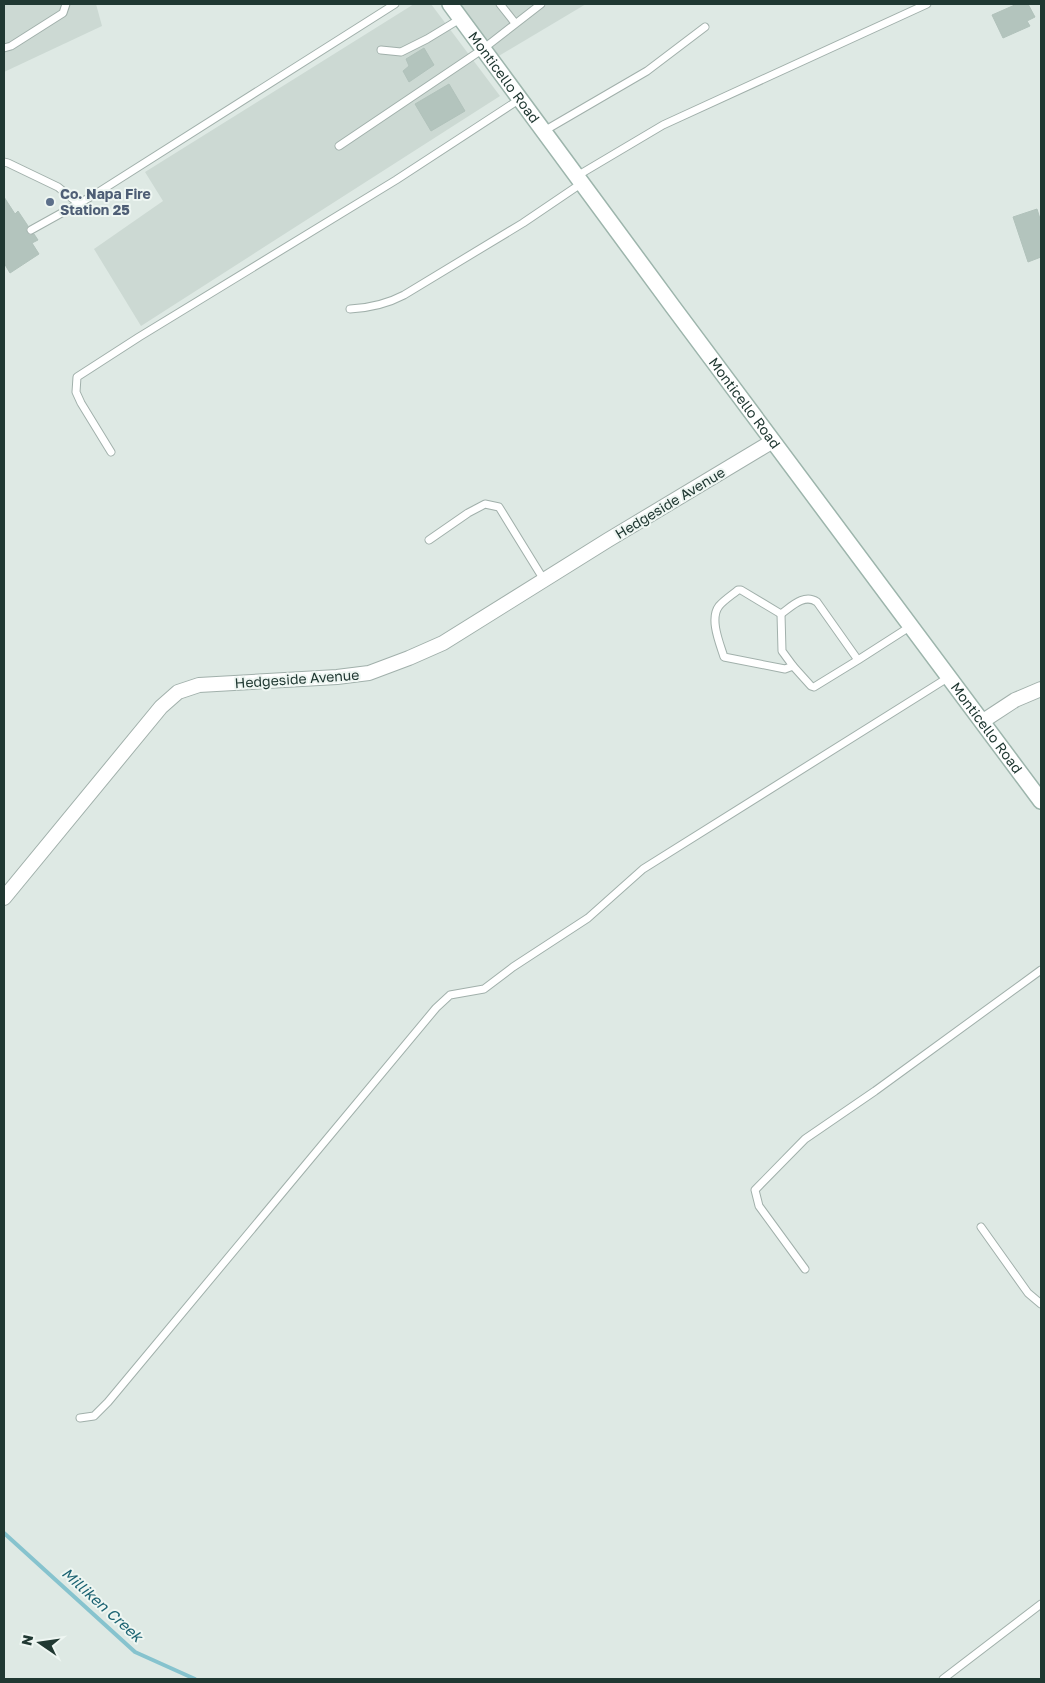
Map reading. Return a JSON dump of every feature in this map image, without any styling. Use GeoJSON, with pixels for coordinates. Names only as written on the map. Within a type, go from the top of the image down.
{"type":"FeatureCollection","features":[{"type":"Feature","properties":{"kind":"main road","name":"Monticello Road"},"geometry":{"type":"LineString","coordinates":[[450,4],[1041,801]]}},
{"type":"Feature","properties":{"kind":"street","name":"Hedgeside Avenue"},"geometry":{"type":"LineString","coordinates":[[4,898],[161,707],[178,692],[199,685],[337,677],[369,673],[406,659],[444,642],[774,441]]}},
{"type":"Feature","properties":{"kind":"street"},"geometry":{"type":"LineString","coordinates":[[983,721],[1016,700],[1041,689]]}},
{"type":"Feature","properties":{"kind":"lane"},"geometry":{"type":"LineString","coordinates":[[4,48],[11,46],[63,13],[66,4]]}},
{"type":"Feature","properties":{"kind":"lane"},"geometry":{"type":"LineString","coordinates":[[31,230],[79,204],[395,4]]}},
{"type":"Feature","properties":{"kind":"lane"},"geometry":{"type":"LineString","coordinates":[[500,4],[515,23]]}},
{"type":"Feature","properties":{"kind":"lane"},"geometry":{"type":"LineString","coordinates":[[339,146],[483,49],[541,4]]}},
{"type":"Feature","properties":{"kind":"lane"},"geometry":{"type":"LineString","coordinates":[[350,309],[372,307],[393,301],[404,295],[523,223],[579,180],[663,125],[927,4]]}},
{"type":"Feature","properties":{"kind":"lane"},"geometry":{"type":"LineString","coordinates":[[382,50],[401,52],[427,39],[460,18]]}},
{"type":"Feature","properties":{"kind":"lane"},"geometry":{"type":"LineString","coordinates":[[544,132],[647,71],[705,27]]}},
{"type":"Feature","properties":{"kind":"lane"},"geometry":{"type":"LineString","coordinates":[[111,452],[81,404],[76,392],[77,377],[396,180],[520,99]]}},
{"type":"Feature","properties":{"kind":"lane"},"geometry":{"type":"LineString","coordinates":[[4,162],[58,187],[79,204]]}},
{"type":"Feature","properties":{"kind":"lane"},"geometry":{"type":"LineString","coordinates":[[429,540],[468,513],[485,504],[499,506],[544,580]]}},
{"type":"Feature","properties":{"kind":"lane"},"geometry":{"type":"LineString","coordinates":[[781,614],[738,590],[718,607],[714,620],[724,658],[785,669],[793,666]]}},
{"type":"Feature","properties":{"kind":"lane"},"geometry":{"type":"LineString","coordinates":[[781,614],[804,598],[812,599],[858,660]]}},
{"type":"Feature","properties":{"kind":"lane"},"geometry":{"type":"LineString","coordinates":[[781,614],[782,651],[793,666],[814,687],[911,626]]}},
{"type":"Feature","properties":{"kind":"lane"},"geometry":{"type":"LineString","coordinates":[[80,1418],[94,1416],[108,1402],[365,1092],[436,1008],[450,995],[484,989],[513,967],[588,918],[643,869],[950,677]]}},
{"type":"Feature","properties":{"kind":"lane"},"geometry":{"type":"LineString","coordinates":[[805,1268],[759,1206],[755,1190],[805,1139],[875,1091],[1041,970]]}},
{"type":"Feature","properties":{"kind":"lane"},"geometry":{"type":"LineString","coordinates":[[981,1227],[1028,1293],[1041,1304]]}},
{"type":"Feature","properties":{"kind":"lane"},"geometry":{"type":"LineString","coordinates":[[943,1679],[1041,1604]]}},
{"type":"Feature","properties":{"kind":"shaded area"},"geometry":{"type":"Polygon","coordinates":[[[4,4],[96,4],[102,26],[4,72],[4,4]]]}},
{"type":"Feature","properties":{"kind":"shaded area"},"geometry":{"type":"Polygon","coordinates":[[[414,4],[431,4],[500,96],[141,326],[94,249],[163,201],[145,172],[414,4]]]}},
{"type":"Feature","properties":{"kind":"shaded area"},"geometry":{"type":"Polygon","coordinates":[[[458,4],[586,4],[497,57],[458,4]]]}},
{"type":"Feature","properties":{"kind":"building"},"geometry":{"type":"Polygon","coordinates":[[[1017,4],[1028,4],[1035,17],[1027,21],[1030,26],[1003,38],[992,15],[1017,4]]]}},
{"type":"Feature","properties":{"kind":"building"},"geometry":{"type":"Polygon","coordinates":[[[424,48],[434,65],[409,82],[403,71],[409,66],[406,59],[424,48]]]}},
{"type":"Feature","properties":{"kind":"building"},"geometry":{"type":"Polygon","coordinates":[[[449,84],[465,111],[431,131],[415,104],[449,84]]]}},
{"type":"Feature","properties":{"kind":"building"},"geometry":{"type":"Polygon","coordinates":[[[4,197],[15,214],[18,211],[28,226],[26,229],[27,233],[30,235],[34,234],[38,240],[32,243],[39,254],[10,273],[4,263],[4,197]]]}},
{"type":"Feature","properties":{"kind":"building"},"geometry":{"type":"Polygon","coordinates":[[[1037,209],[1041,222],[1041,257],[1028,262],[1013,217],[1037,209]]]}},
{"type":"Feature","properties":{"kind":"waterway","name":"Milliken Creek"},"geometry":{"type":"LineString","coordinates":[[4,1533],[135,1652],[195,1679]]}},
{"type":"Feature","properties":{"kind":"place","name":"Co. Napa Fire Station 25"},"geometry":{"type":"Point","coordinates":[50,202]}}]}
